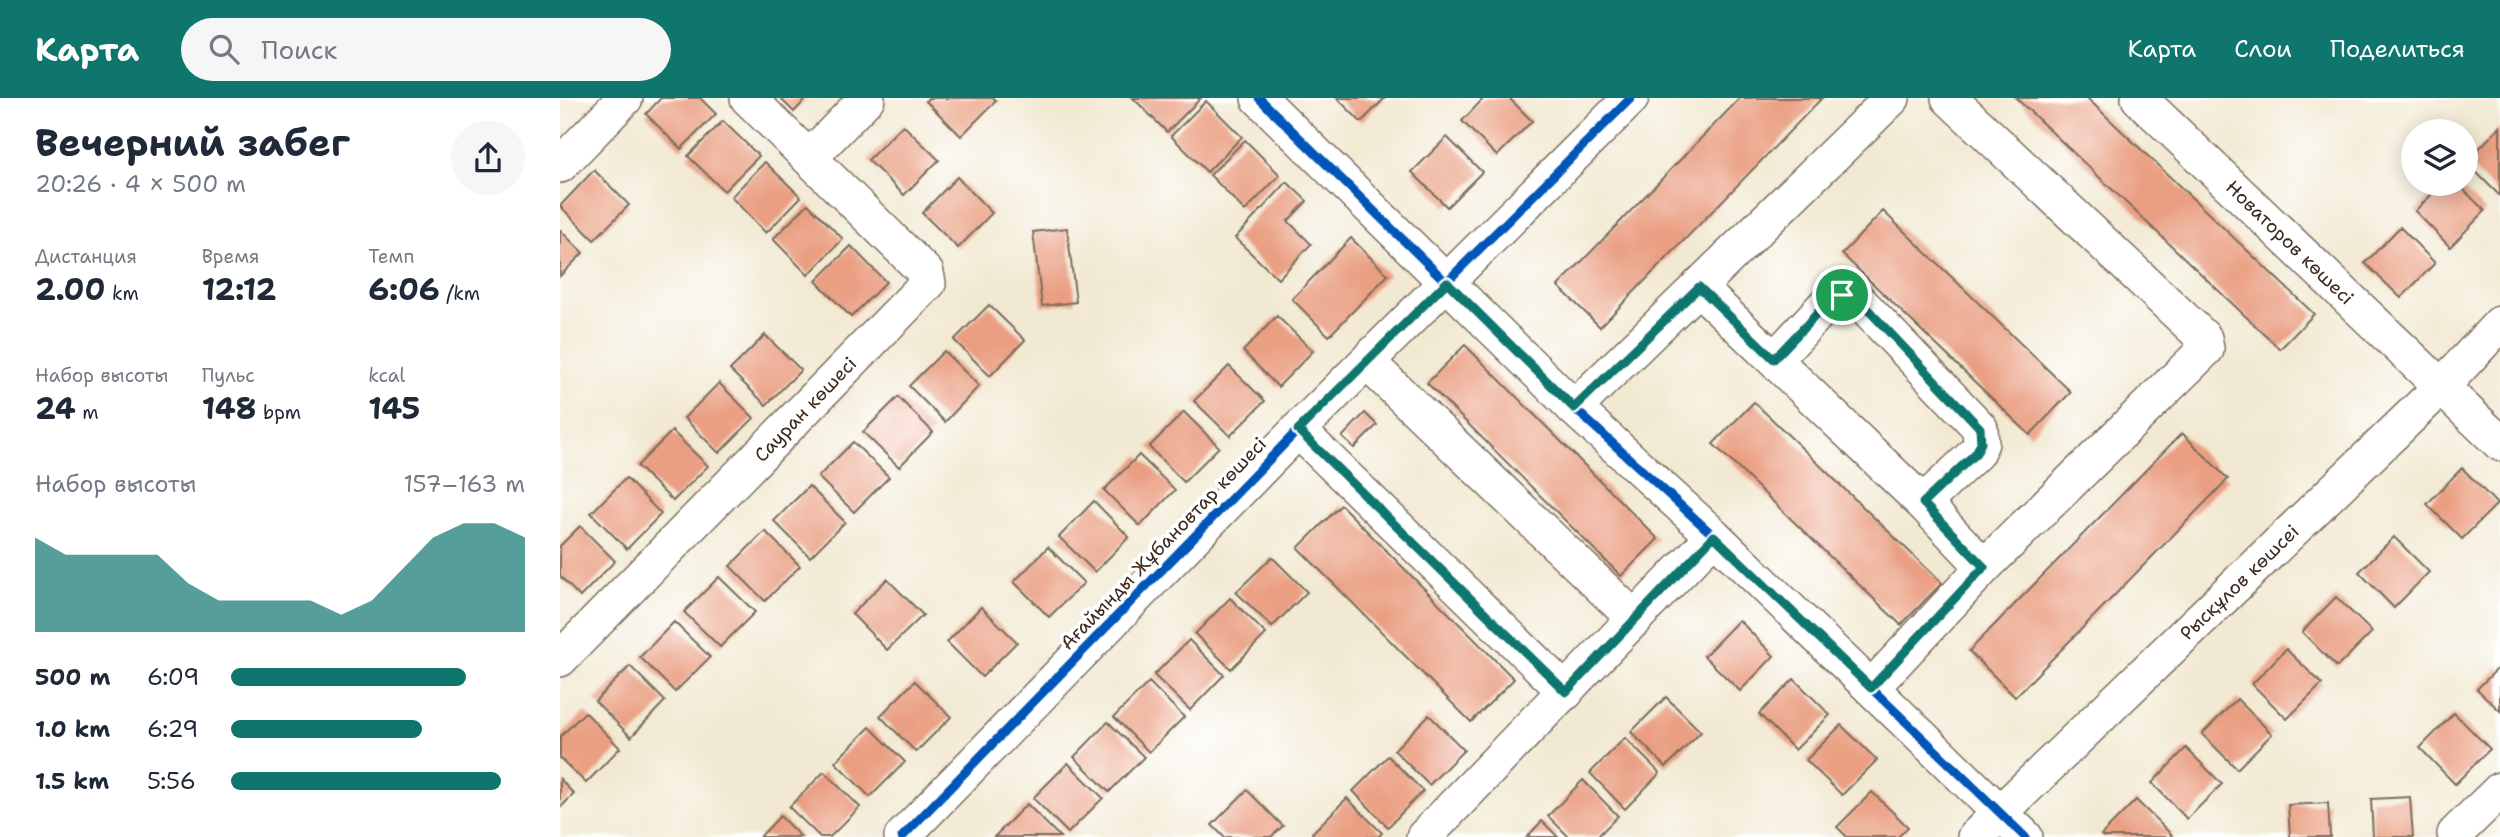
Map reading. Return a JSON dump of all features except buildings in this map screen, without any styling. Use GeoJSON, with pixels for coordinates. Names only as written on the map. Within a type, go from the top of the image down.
{"type":"FeatureCollection","features":[{"type":"Feature","properties":{"kind":"street"},"geometry":{"type":"LineString","coordinates":[[560,165],[625,98]]}},
{"type":"Feature","properties":{"kind":"street","name":"Сауран көшесі"},"geometry":{"type":"LineString","coordinates":[[560,659],[928,283],[926,273],[748,98]]}},
{"type":"Feature","properties":{"kind":"street"},"geometry":{"type":"LineString","coordinates":[[810,158],[867,98]]}},
{"type":"Feature","properties":{"kind":"street"},"geometry":{"type":"LineString","coordinates":[[1259,98],[1574,408],[1714,536],[2025,837]]}},
{"type":"Feature","properties":{"kind":"street","name":"Ағайынды Жұбановтар көшесі"},"geometry":{"type":"LineString","coordinates":[[902,837],[1298,430],[1630,98]]}},
{"type":"Feature","properties":{"kind":"street"},"geometry":{"type":"LineString","coordinates":[[1574,408],[1892,98]]}},
{"type":"Feature","properties":{"kind":"street"},"geometry":{"type":"LineString","coordinates":[[1871,688],[1984,567],[2206,349],[2204,338],[1949,98]]}},
{"type":"Feature","properties":{"kind":"street","name":"Новаторов көшесі"},"geometry":{"type":"LineString","coordinates":[[2139,98],[2500,443]]}},
{"type":"Feature","properties":{"kind":"street"},"geometry":{"type":"LineString","coordinates":[[1699,287],[1923,503],[1984,567]]}},
{"type":"Feature","properties":{"kind":"street"},"geometry":{"type":"LineString","coordinates":[[1774,359],[1831,299],[1842,295],[1856,297],[1980,428],[1981,443],[1976,453],[1923,503]]}},
{"type":"Feature","properties":{"kind":"street","name":"Рысқұлов көшсеі"},"geometry":{"type":"LineString","coordinates":[[1975,837],[2442,386],[2500,324]]}},
{"type":"Feature","properties":{"kind":"street"},"geometry":{"type":"LineString","coordinates":[[1367,362],[1635,619]]}},
{"type":"Feature","properties":{"kind":"street"},"geometry":{"type":"LineString","coordinates":[[1298,430],[1566,692]]}},
{"type":"Feature","properties":{"kind":"street"},"geometry":{"type":"LineString","coordinates":[[1424,837],[1714,536]]}},
{"type":"Feature","properties":{"kind":"street"},"geometry":{"type":"LineString","coordinates":[[2458,837],[2455,834],[2500,790]]}},
{"type":"Feature","properties":{"kind":"cycle path"},"geometry":{"type":"LineString","coordinates":[[1259,98],[1574,408],[1714,536],[2025,837]]}},
{"type":"Feature","properties":{"kind":"cycle path"},"geometry":{"type":"LineString","coordinates":[[902,837],[1298,430],[1631,98]]}},
{"type":"Feature","properties":{"kind":"route"},"geometry":{"type":"LineString","coordinates":[[1447,282],[1574,408],[1699,287],[1774,359],[1831,299],[1842,295],[1856,297],[1980,428],[1981,443],[1976,453],[1923,503],[1984,567],[1871,688],[1714,536],[1566,692],[1298,430],[1447,282]]}}]}
